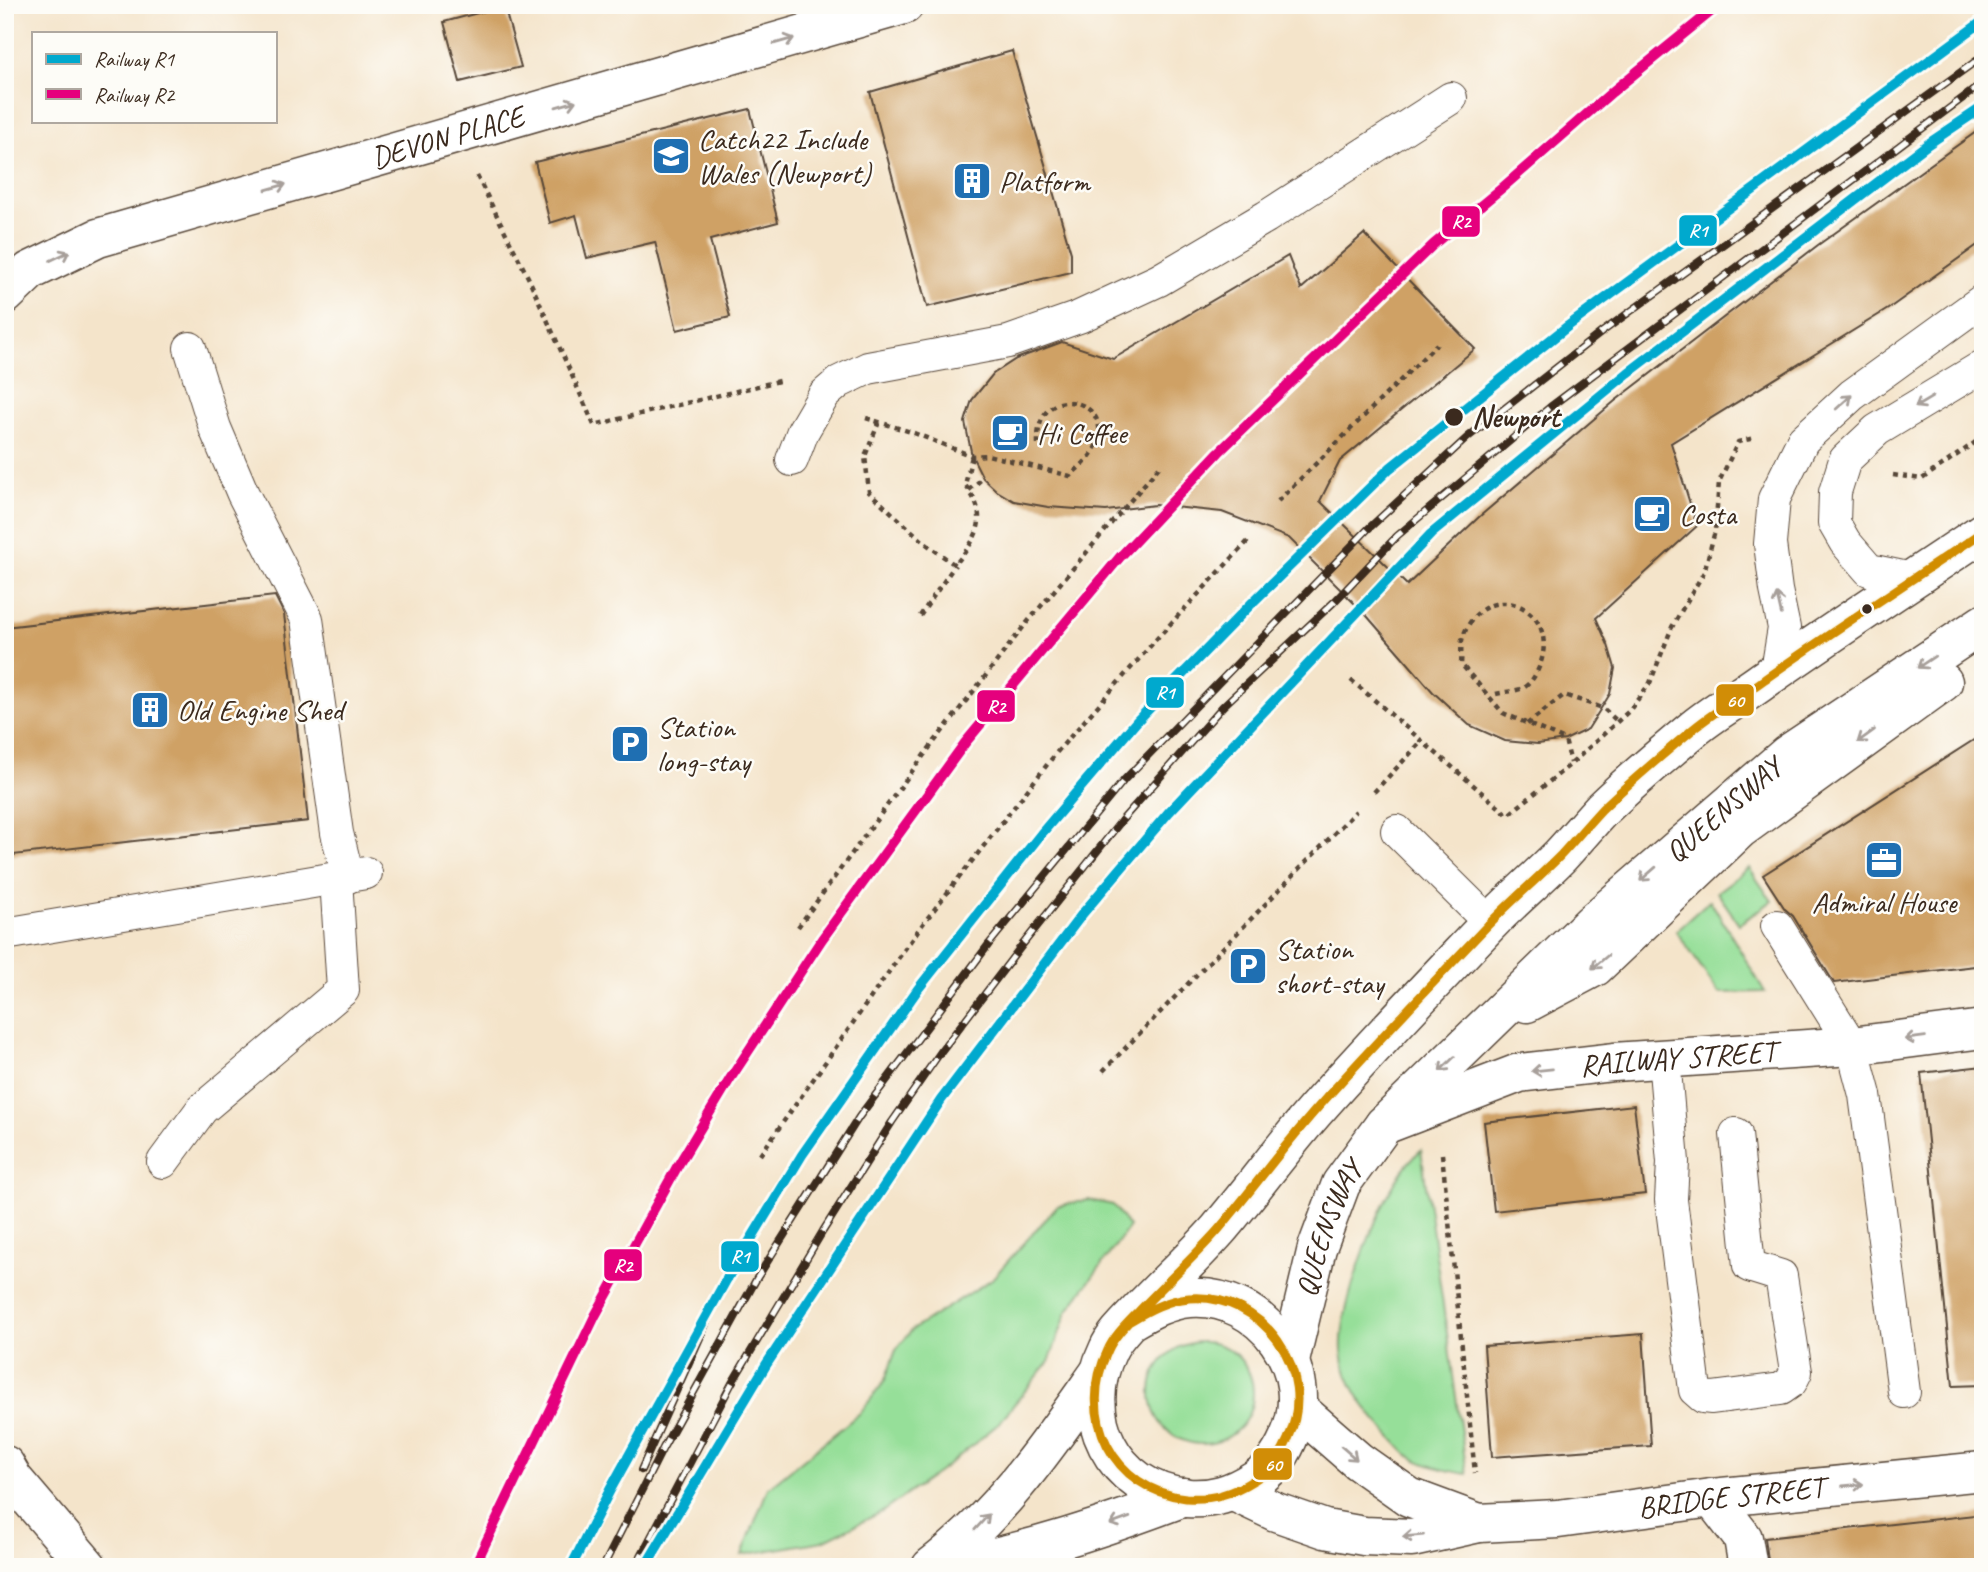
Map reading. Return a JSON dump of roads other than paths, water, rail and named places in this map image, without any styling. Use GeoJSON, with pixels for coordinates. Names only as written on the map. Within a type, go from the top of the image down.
{"type":"FeatureCollection","features":[{"type":"Feature","properties":{"kind":"main road","name":"DEVON PLACE"},"geometry":{"type":"LineString","coordinates":[[5,295],[30,271],[98,238],[904,5]]}},
{"type":"Feature","properties":{"kind":"main road","name":"QUEENSWAY"},"geometry":{"type":"LineString","coordinates":[[1130,1321],[1158,1305],[1189,1298],[1220,1300],[1250,1312],[1274,1333],[1290,1361],[1297,1384],[1297,1408],[1292,1431],[1282,1452],[1262,1476],[1234,1492],[1203,1500],[1172,1497],[1143,1484],[1118,1464],[1102,1437],[1095,1406],[1098,1374],[1110,1345],[1130,1321],[1217,1230],[1319,1106],[1490,923],[1560,856],[1604,808],[1695,727],[1983,533]]}},
{"type":"Feature","properties":{"kind":"main road","name":"QUEENSWAY"},"geometry":{"type":"LineString","coordinates":[[1290,1361],[1317,1248],[1341,1184],[1384,1125],[1592,923],[1788,754],[1983,624]]}},
{"type":"Feature","properties":{"kind":"main road","name":"QUEENSWAY"},"geometry":{"type":"LineString","coordinates":[[1488,1025],[1595,967],[1740,829],[1924,694],[1983,656]]}},
{"type":"Feature","properties":{"kind":"main road","name":"RAILWAY STREET"},"geometry":{"type":"LineString","coordinates":[[1384,1125],[1519,1073],[1664,1059],[1852,1046],[1983,1030]]}},
{"type":"Feature","properties":{"kind":"main road"},"geometry":{"type":"LineString","coordinates":[[931,1567],[963,1543],[1023,1479],[1098,1374]]}},
{"type":"Feature","properties":{"kind":"main road","name":"BRIDGE STREET"},"geometry":{"type":"LineString","coordinates":[[1297,1408],[1359,1461],[1409,1497],[1478,1505],[1558,1519],[1712,1498],[1983,1471]]}},
{"type":"Feature","properties":{"kind":"main road"},"geometry":{"type":"LineString","coordinates":[[5,1465],[13,1479],[88,1567]]}},
{"type":"Feature","properties":{"kind":"main road","name":"BRIDGE STREET"},"geometry":{"type":"LineString","coordinates":[[1234,1492],[1276,1512],[1325,1529],[1364,1536],[1412,1538],[1478,1505]]}},
{"type":"Feature","properties":{"kind":"main road"},"geometry":{"type":"LineString","coordinates":[[946,1567],[1003,1557],[1108,1525],[1184,1497]]}},
{"type":"Feature","properties":{"kind":"main road"},"geometry":{"type":"LineString","coordinates":[[1712,1498],[1743,1538],[1748,1567]]}},
{"type":"Feature","properties":{"kind":"lane"},"geometry":{"type":"LineString","coordinates":[[792,460],[803,431],[824,395],[839,382],[868,368],[1008,342],[1079,317],[1159,280],[1266,217],[1451,98]]}},
{"type":"Feature","properties":{"kind":"lane"},"geometry":{"type":"LineString","coordinates":[[1777,671],[1784,628],[1770,544],[1774,499],[1803,440],[1852,395],[1983,300]]}},
{"type":"Feature","properties":{"kind":"lane"},"geometry":{"type":"LineString","coordinates":[[163,1162],[202,1109],[343,990],[350,876],[337,833],[307,619],[243,494],[215,428],[190,348]]}},
{"type":"Feature","properties":{"kind":"lane"},"geometry":{"type":"LineString","coordinates":[[1912,579],[1869,570],[1839,532],[1834,523],[1835,492],[1845,460],[1877,430],[1983,366]]}},
{"type":"Feature","properties":{"kind":"lane"},"geometry":{"type":"LineString","coordinates":[[1397,831],[1490,923]]}},
{"type":"Feature","properties":{"kind":"lane"},"geometry":{"type":"LineString","coordinates":[[5,934],[350,876]]}},
{"type":"Feature","properties":{"kind":"lane"},"geometry":{"type":"LineString","coordinates":[[1777,926],[1852,1046],[1865,1095],[1904,1392]]}},
{"type":"Feature","properties":{"kind":"lane"},"geometry":{"type":"LineString","coordinates":[[1664,1059],[1673,1162],[1671,1199],[1695,1390],[1703,1397],[1712,1398],[1781,1389],[1791,1382],[1796,1372],[1781,1276],[1749,1266],[1736,1134]]}},
{"type":"Feature","properties":{"kind":"railway"},"geometry":{"type":"LineString","coordinates":[[603,1567],[663,1448],[757,1278],[859,1117],[989,944],[1125,779],[1368,529],[1468,437],[1602,332],[1983,56]]}},
{"type":"Feature","properties":{"kind":"railway"},"geometry":{"type":"LineString","coordinates":[[635,1567],[732,1383],[892,1122],[942,1050],[1023,944],[1122,820],[1223,706],[1334,602],[1397,536],[1550,407],[1983,83]]}},
{"type":"Feature","properties":{"kind":"railway"},"geometry":{"type":"LineString","coordinates":[[646,1566],[766,1365],[941,1100],[1083,913],[1169,812],[1431,534],[1628,373],[1928,144],[1983,107]]}},
{"type":"Feature","properties":{"kind":"railway"},"geometry":{"type":"LineString","coordinates":[[641,1470],[725,1282]]}},
{"type":"Feature","properties":{"kind":"rail line","name":"R2"},"geometry":{"type":"LineString","coordinates":[[474,1567],[595,1316],[677,1167],[730,1079],[822,939],[965,743],[1120,557],[1219,452],[1434,244],[1719,5]]}},
{"type":"Feature","properties":{"kind":"rail line","name":"R1"},"geometry":{"type":"LineString","coordinates":[[571,1567],[610,1490],[725,1282],[802,1155],[918,989],[1041,834],[1137,721],[1253,602],[1390,468],[1568,326],[1983,21]]}},
{"type":"Feature","properties":{"kind":"rail line","name":"R1"},"geometry":{"type":"LineString","coordinates":[[645,1567],[766,1365],[941,1100],[1083,913],[1169,812],[1431,534],[1628,373],[1928,144],[1983,107]]}},
{"type":"Feature","properties":{"kind":"place","name":"Catch22 Include Wales (Newport)"},"geometry":{"type":"Point","coordinates":[671,156]}},
{"type":"Feature","properties":{"kind":"place","name":"Platform"},"geometry":{"type":"Point","coordinates":[972,181]}},
{"type":"Feature","properties":{"kind":"place","name":"Newport"},"geometry":{"type":"Point","coordinates":[1454,417]}},
{"type":"Feature","properties":{"kind":"place","name":"Hi Coffee"},"geometry":{"type":"Point","coordinates":[1010,433]}},
{"type":"Feature","properties":{"kind":"place","name":"Costa"},"geometry":{"type":"Point","coordinates":[1652,514]}},
{"type":"Feature","properties":{"kind":"place","name":"Old Engine Shed"},"geometry":{"type":"Point","coordinates":[150,710]}},
{"type":"Feature","properties":{"kind":"place","name":"Station long-stay"},"geometry":{"type":"Point","coordinates":[630,744]}},
{"type":"Feature","properties":{"kind":"place","name":"Admiral House"},"geometry":{"type":"Point","coordinates":[1884,860]}},
{"type":"Feature","properties":{"kind":"place","name":"Station short-stay"},"geometry":{"type":"Point","coordinates":[1248,966]}}]}
